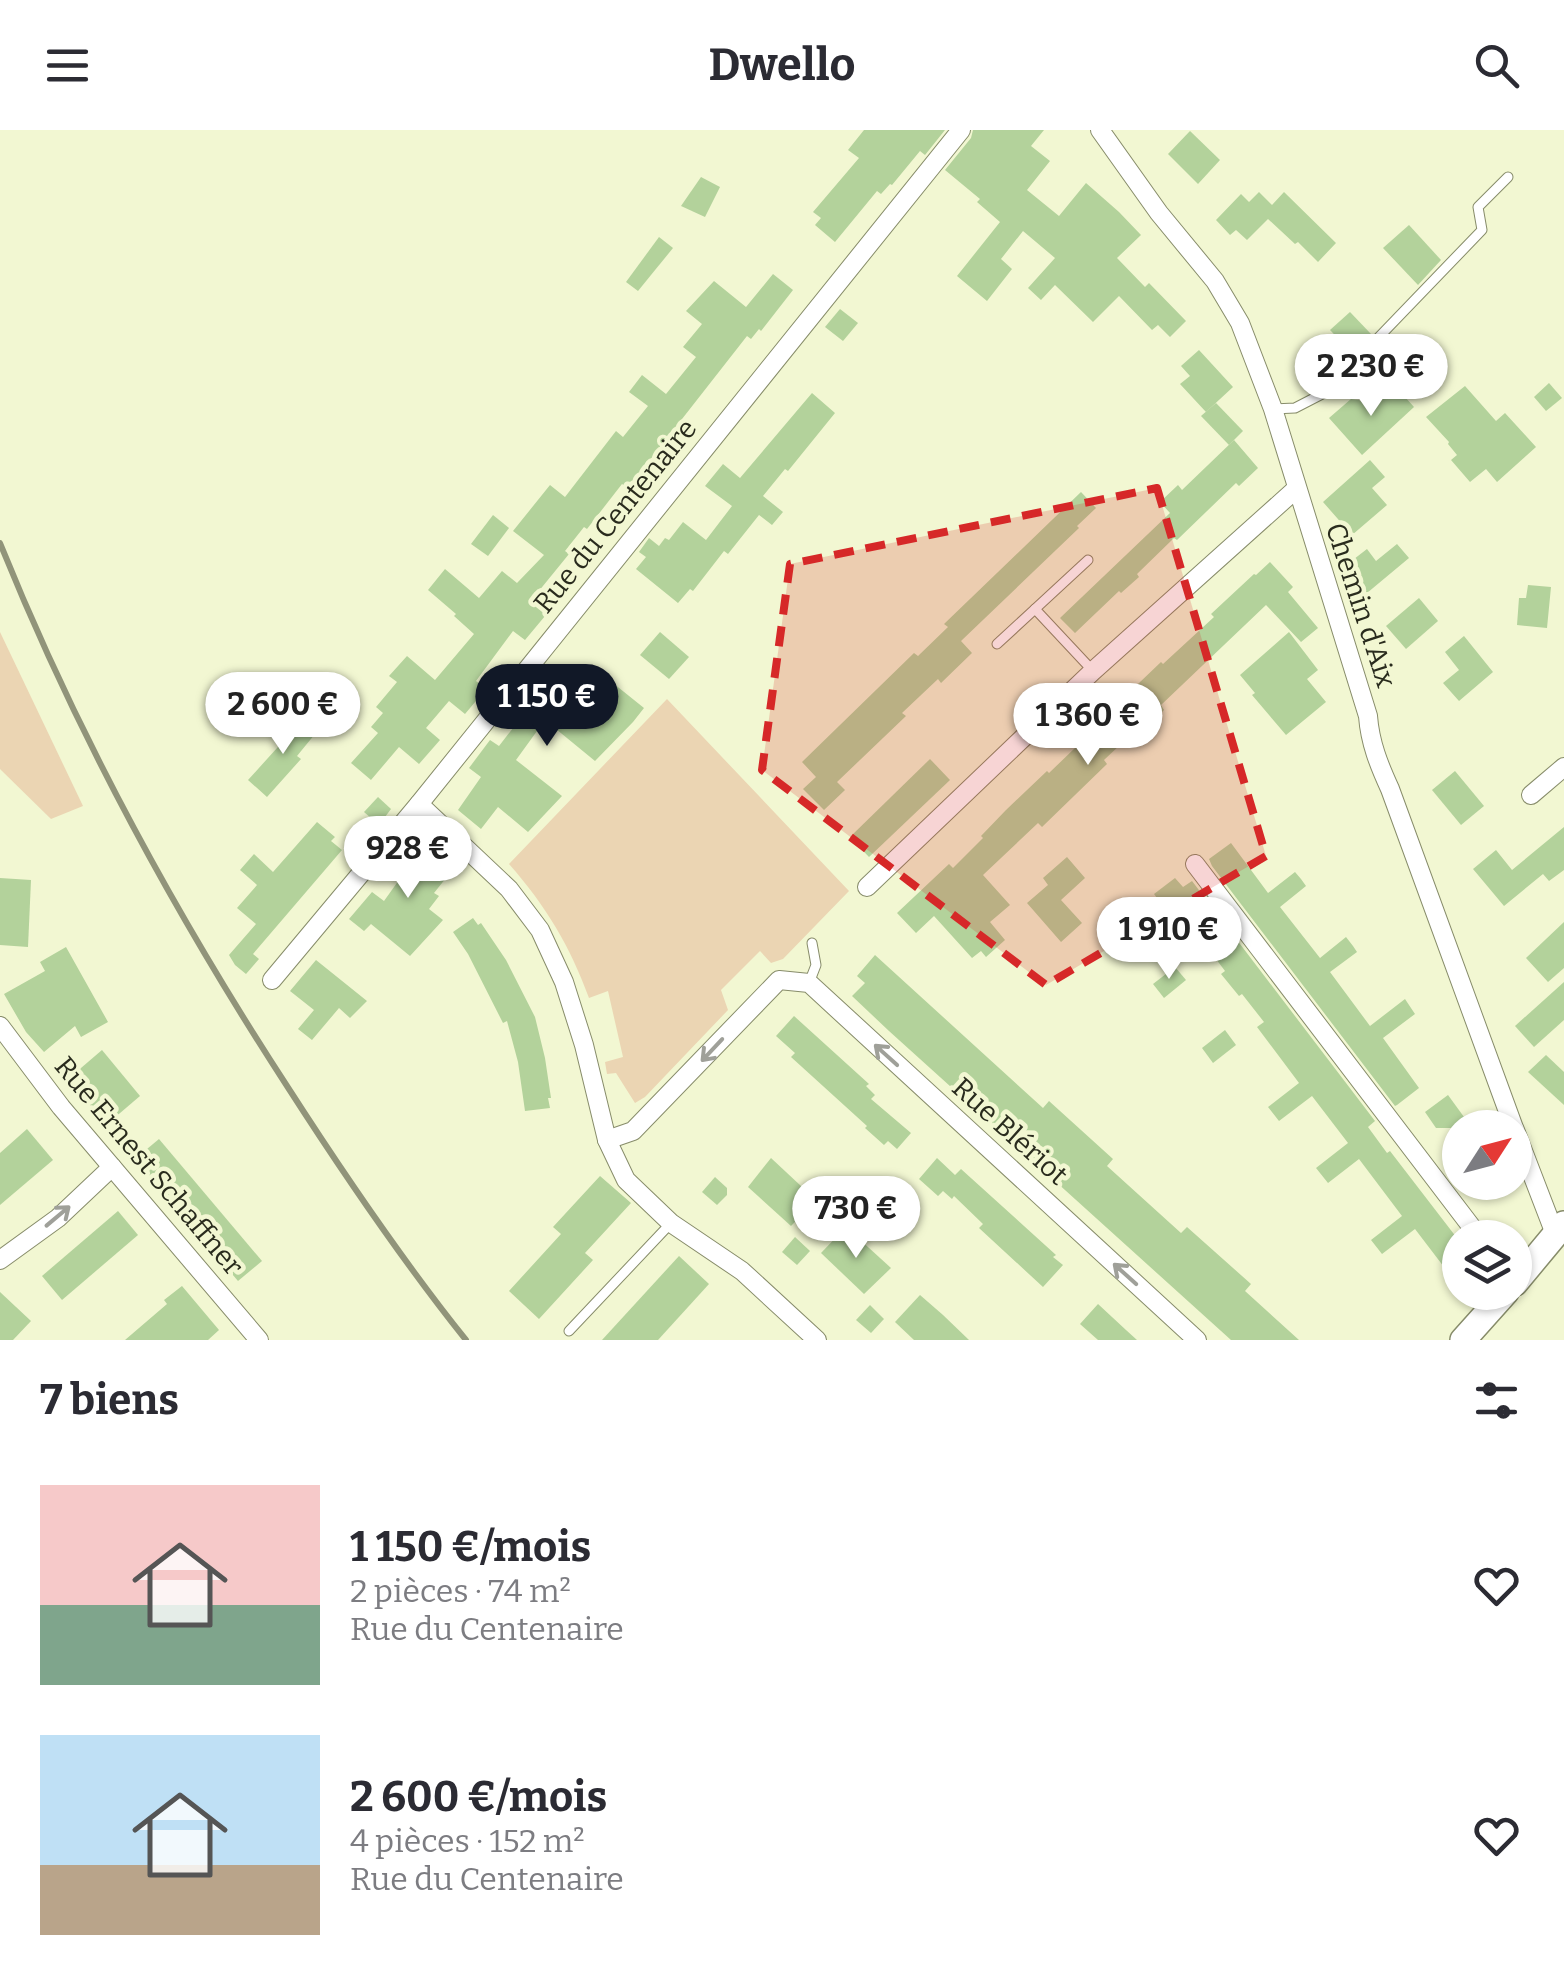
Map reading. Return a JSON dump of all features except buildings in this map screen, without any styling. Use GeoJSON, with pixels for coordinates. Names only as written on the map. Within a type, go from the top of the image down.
{"type":"FeatureCollection","features":[{"type":"Feature","properties":{"kind":"street","name":"Rue du Centenaire"},"geometry":{"type":"LineString","coordinates":[[272,980],[960,130]]}},
{"type":"Feature","properties":{"kind":"street","name":"Chemin d'Aix"},"geometry":{"type":"LineString","coordinates":[[1100,130],[1215,281],[1240,323],[1272,409],[1368,716],[1375,757],[1508,1110]]}},
{"type":"Feature","properties":{"kind":"street"},"geometry":{"type":"LineString","coordinates":[[868,887],[1092,671],[1296,489]]}},
{"type":"Feature","properties":{"kind":"street"},"geometry":{"type":"LineString","coordinates":[[1531,795],[1564,768]]}},
{"type":"Feature","properties":{"kind":"street"},"geometry":{"type":"LineString","coordinates":[[418,804],[509,889],[540,930],[564,982],[608,1140],[626,1180],[671,1223],[742,1271],[818,1340]]}},
{"type":"Feature","properties":{"kind":"street"},"geometry":{"type":"LineString","coordinates":[[1195,864],[1466,1220]]}},
{"type":"Feature","properties":{"kind":"street"},"geometry":{"type":"LineString","coordinates":[[608,1140],[633,1131],[779,980],[808,983]]}},
{"type":"Feature","properties":{"kind":"street","name":"Rue Blériot"},"geometry":{"type":"LineString","coordinates":[[808,983],[1197,1340]]}},
{"type":"Feature","properties":{"kind":"street","name":"Rue Ernest Schaffner"},"geometry":{"type":"LineString","coordinates":[[0,1026],[61,1106],[260,1340]]}},
{"type":"Feature","properties":{"kind":"street"},"geometry":{"type":"LineString","coordinates":[[0,1260],[58,1218],[112,1167]]}},
{"type":"Feature","properties":{"kind":"street","name":"Chemin d'Aix"},"geometry":{"type":"LineString","coordinates":[[1532,1168],[1559,1229]]}},
{"type":"Feature","properties":{"kind":"street"},"geometry":{"type":"LineString","coordinates":[[1532,1261],[1559,1229]]}},
{"type":"Feature","properties":{"kind":"street"},"geometry":{"type":"LineString","coordinates":[[1463,1340],[1490,1310]]}},
{"type":"Feature","properties":{"kind":"lane"},"geometry":{"type":"LineString","coordinates":[[1272,409],[1294,408],[1326,392],[1482,230],[1478,207],[1508,177]]}},
{"type":"Feature","properties":{"kind":"lane"},"geometry":{"type":"LineString","coordinates":[[997,644],[1088,560]]}},
{"type":"Feature","properties":{"kind":"lane"},"geometry":{"type":"LineString","coordinates":[[1035,609],[1092,671]]}},
{"type":"Feature","properties":{"kind":"lane"},"geometry":{"type":"LineString","coordinates":[[808,983],[816,965],[812,943]]}},
{"type":"Feature","properties":{"kind":"lane"},"geometry":{"type":"LineString","coordinates":[[569,1331],[671,1223]]}},
{"type":"Feature","properties":{"kind":"highlighted area"},"geometry":{"type":"Polygon","coordinates":[[[1157,488],[1266,856],[1046,985],[762,770],[790,564],[1157,488]]]}},
{"type":"Feature","properties":{"kind":"shaded area"},"geometry":{"type":"Polygon","coordinates":[[[0,632],[83,806],[51,819],[0,769],[0,632]]]}},
{"type":"Feature","properties":{"kind":"shaded area"},"geometry":{"type":"Polygon","coordinates":[[[667,699],[849,891],[783,959],[771,963],[760,951],[721,990],[728,1010],[635,1103],[616,1073],[607,1074],[605,1062],[623,1057],[608,991],[589,998],[556,927],[509,864],[667,699]]]}},
{"type":"Feature","properties":{"kind":"railway"},"geometry":{"type":"LineString","coordinates":[[0,543],[95,753],[167,889],[246,1021],[351,1183],[466,1340]]}}]}
